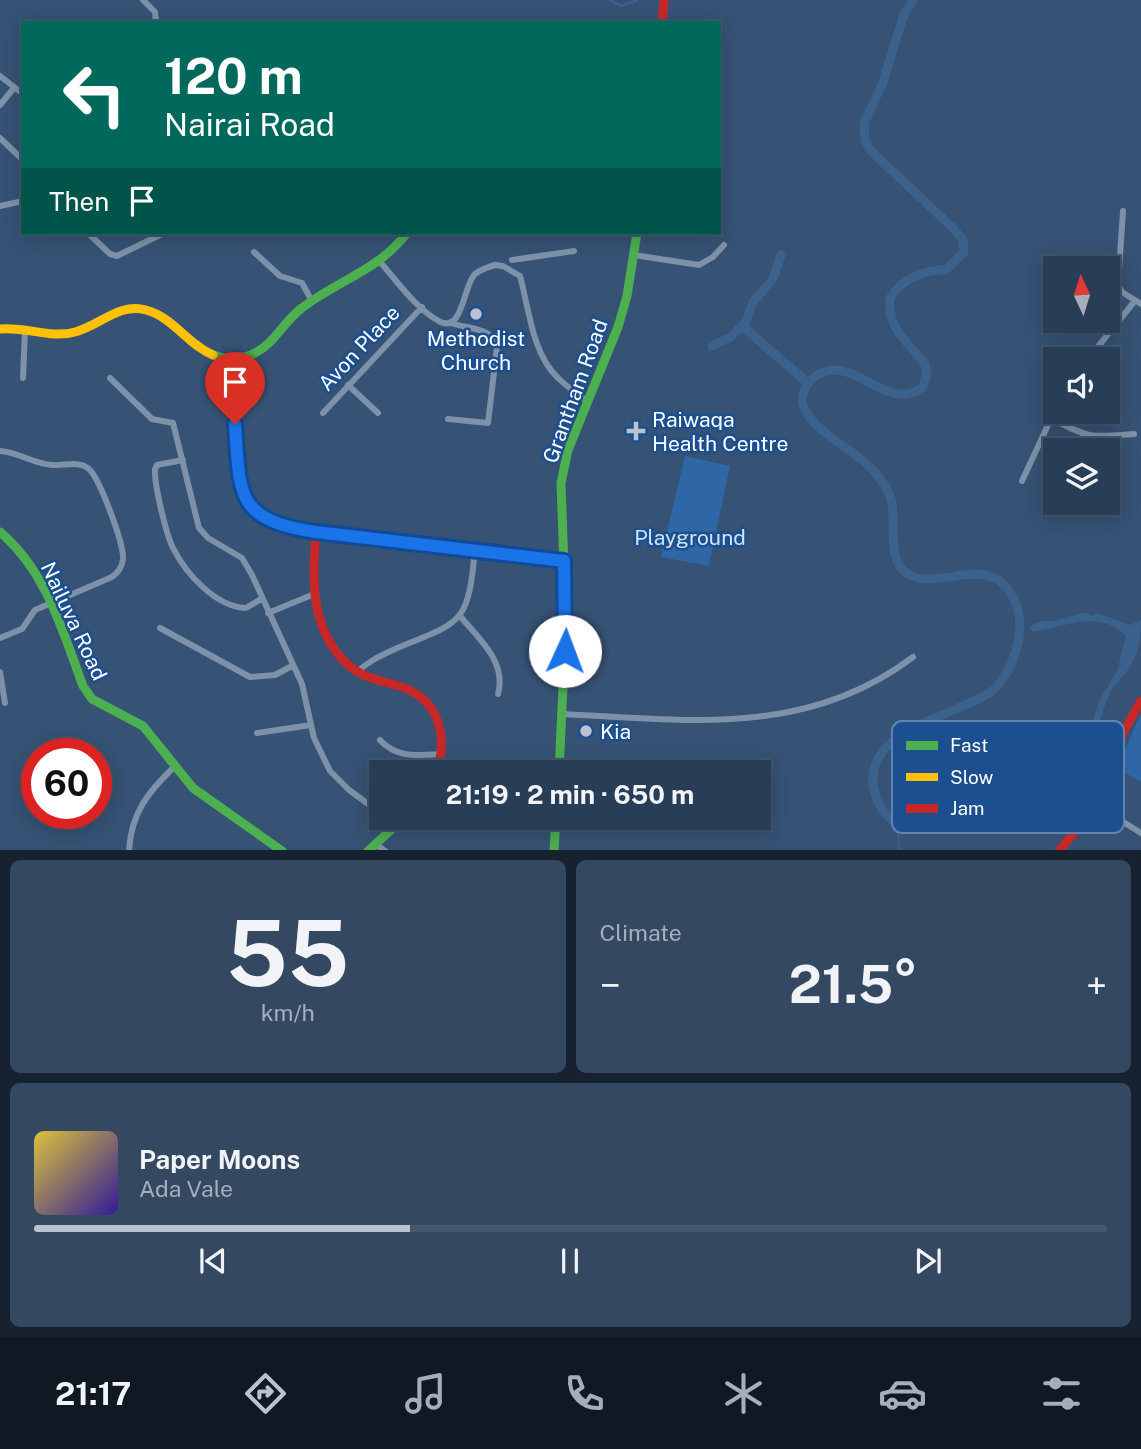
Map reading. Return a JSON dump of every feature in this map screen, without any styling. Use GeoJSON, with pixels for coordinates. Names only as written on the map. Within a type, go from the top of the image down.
{"type":"FeatureCollection","features":[{"type":"Feature","properties":{"kind":"main road"},"geometry":{"type":"LineString","coordinates":[[662,21],[664,0]]}},
{"type":"Feature","properties":{"kind":"main road"},"geometry":{"type":"LineString","coordinates":[[0,329],[69,334],[132,308],[147,310],[157,315],[194,345],[213,355],[228,359],[242,357],[271,342],[293,315],[312,301],[380,262],[400,245],[406,235]]}},
{"type":"Feature","properties":{"kind":"main road","name":"Grantham Road"},"geometry":{"type":"LineString","coordinates":[[560,760],[566,622],[561,483],[568,450],[618,327],[627,296],[637,235]]}},
{"type":"Feature","properties":{"kind":"main road"},"geometry":{"type":"LineString","coordinates":[[242,357],[235,390],[238,478],[244,497],[270,521],[289,528],[316,532],[564,561]]}},
{"type":"Feature","properties":{"kind":"main road","name":"Nailuva Road"},"geometry":{"type":"LineString","coordinates":[[0,532],[14,543],[27,560],[50,604],[83,686],[92,699],[143,726],[193,788],[282,850]]}},
{"type":"Feature","properties":{"kind":"main road"},"geometry":{"type":"LineString","coordinates":[[316,532],[312,595],[330,642],[357,672],[377,682],[402,686],[435,710],[443,732],[440,760]]}},
{"type":"Feature","properties":{"kind":"main road"},"geometry":{"type":"LineString","coordinates":[[1124,731],[1141,701]]}},
{"type":"Feature","properties":{"kind":"main road"},"geometry":{"type":"LineString","coordinates":[[372,847],[392,830]]}},
{"type":"Feature","properties":{"kind":"main road"},"geometry":{"type":"LineString","coordinates":[[554,850],[555,830]]}},
{"type":"Feature","properties":{"kind":"main road"},"geometry":{"type":"LineString","coordinates":[[1059,850],[1073,833]]}},
{"type":"Feature","properties":{"kind":"street"},"geometry":{"type":"LineString","coordinates":[[143,0],[155,12],[156,21]]}},
{"type":"Feature","properties":{"kind":"street"},"geometry":{"type":"LineString","coordinates":[[0,76],[21,93]]}},
{"type":"Feature","properties":{"kind":"street"},"geometry":{"type":"LineString","coordinates":[[0,105],[14,88]]}},
{"type":"Feature","properties":{"kind":"street"},"geometry":{"type":"LineString","coordinates":[[0,138],[21,158]]}},
{"type":"Feature","properties":{"kind":"street"},"geometry":{"type":"LineString","coordinates":[[0,206],[21,201]]}},
{"type":"Feature","properties":{"kind":"street"},"geometry":{"type":"LineString","coordinates":[[1099,347],[1138,303],[1122,292],[1118,285],[1123,211]]}},
{"type":"Feature","properties":{"kind":"street"},"geometry":{"type":"LineString","coordinates":[[90,235],[110,254],[117,256],[124,255],[160,235]]}},
{"type":"Feature","properties":{"kind":"street"},"geometry":{"type":"LineString","coordinates":[[634,255],[699,265],[713,257],[724,245]]}},
{"type":"Feature","properties":{"kind":"street"},"geometry":{"type":"LineString","coordinates":[[512,260],[574,251]]}},
{"type":"Feature","properties":{"kind":"street"},"geometry":{"type":"LineString","coordinates":[[254,252],[280,276],[302,283],[312,301]]}},
{"type":"Feature","properties":{"kind":"street"},"geometry":{"type":"LineString","coordinates":[[380,262],[422,307],[439,321],[486,332],[496,340],[488,423],[448,419]]}},
{"type":"Feature","properties":{"kind":"street"},"geometry":{"type":"LineString","coordinates":[[451,323],[458,316],[476,273],[495,265],[512,271],[520,276],[535,333],[547,365],[557,377],[588,402]]}},
{"type":"Feature","properties":{"kind":"street","name":"Avon Place"},"geometry":{"type":"LineString","coordinates":[[323,413],[422,307]]}},
{"type":"Feature","properties":{"kind":"street"},"geometry":{"type":"LineString","coordinates":[[23,378],[25,330]]}},
{"type":"Feature","properties":{"kind":"street"},"geometry":{"type":"LineString","coordinates":[[110,378],[152,419],[173,423],[199,528],[208,538],[242,558],[307,698],[314,738],[330,771],[369,805]]}},
{"type":"Feature","properties":{"kind":"street"},"geometry":{"type":"LineString","coordinates":[[348,386],[378,413]]}},
{"type":"Feature","properties":{"kind":"street"},"geometry":{"type":"LineString","coordinates":[[1022,481],[1048,424]]}},
{"type":"Feature","properties":{"kind":"street"},"geometry":{"type":"LineString","coordinates":[[1062,424],[1082,435],[1093,437],[1134,434]]}},
{"type":"Feature","properties":{"kind":"street"},"geometry":{"type":"LineString","coordinates":[[0,451],[49,465],[76,463],[88,468],[97,482],[121,545],[123,558],[121,569],[112,577],[35,610],[22,629],[0,638]]}},
{"type":"Feature","properties":{"kind":"street"},"geometry":{"type":"LineString","coordinates":[[183,460],[157,465],[155,469],[173,549],[192,575],[226,604],[246,608],[261,599]]}},
{"type":"Feature","properties":{"kind":"street"},"geometry":{"type":"LineString","coordinates":[[357,672],[376,656],[445,629],[460,616],[472,585],[475,549]]}},
{"type":"Feature","properties":{"kind":"street"},"geometry":{"type":"LineString","coordinates":[[268,613],[312,595]]}},
{"type":"Feature","properties":{"kind":"street"},"geometry":{"type":"LineString","coordinates":[[460,616],[494,657],[502,680],[498,694]]}},
{"type":"Feature","properties":{"kind":"street"},"geometry":{"type":"LineString","coordinates":[[160,628],[250,677],[275,675],[292,666]]}},
{"type":"Feature","properties":{"kind":"street"},"geometry":{"type":"LineString","coordinates":[[562,714],[730,721],[778,715],[856,690],[913,657]]}},
{"type":"Feature","properties":{"kind":"street"},"geometry":{"type":"LineString","coordinates":[[0,672],[5,703]]}},
{"type":"Feature","properties":{"kind":"street"},"geometry":{"type":"LineString","coordinates":[[257,733],[312,725]]}},
{"type":"Feature","properties":{"kind":"street"},"geometry":{"type":"LineString","coordinates":[[380,740],[388,750],[404,755],[442,754]]}},
{"type":"Feature","properties":{"kind":"street"},"geometry":{"type":"LineString","coordinates":[[129,850],[137,810],[151,789],[174,767]]}},
{"type":"Feature","properties":{"kind":"street"},"geometry":{"type":"LineString","coordinates":[[1124,822],[1141,833]]}},
{"type":"Feature","properties":{"kind":"street"},"geometry":{"type":"LineString","coordinates":[[372,847],[385,850]]}},
{"type":"Feature","properties":{"kind":"green space","name":"Playground"},"geometry":{"type":"Polygon","coordinates":[[[685,456],[730,466],[709,566],[661,557],[685,456]]]}},
{"type":"Feature","properties":{"kind":"green space"},"geometry":{"type":"Polygon","coordinates":[[[1141,713],[1141,782],[1124,772],[1124,752],[1141,713]]]}},
{"type":"Feature","properties":{"kind":"shaded area"},"geometry":{"type":"Polygon","coordinates":[[[1086,612],[1091,616],[1098,613],[1130,625],[1141,620],[1137,653],[1106,701],[1100,721],[1092,721],[1100,699],[1117,671],[1126,636],[1105,623],[1093,621],[1032,632],[1030,626],[1041,621],[1054,621],[1086,612]]]}},
{"type":"Feature","properties":{"kind":"waterway"},"geometry":{"type":"LineString","coordinates":[[609,0],[621,6],[638,0]]}},
{"type":"Feature","properties":{"kind":"waterway"},"geometry":{"type":"LineString","coordinates":[[913,0],[904,14],[882,85],[864,123],[865,140],[871,151],[954,229],[963,240],[964,252],[947,269],[930,271],[908,280],[890,298],[895,327],[925,364],[927,371],[923,387],[909,394],[895,393],[840,370],[826,371],[807,384],[802,403],[816,425],[872,469],[886,488],[892,504],[894,551],[901,568],[920,578],[976,574],[989,576],[1002,582],[1014,600],[1019,615],[1019,637],[1013,660],[1001,682],[975,701],[929,721]]}},
{"type":"Feature","properties":{"kind":"waterway"},"geometry":{"type":"LineString","coordinates":[[712,346],[731,337],[746,321],[753,302],[773,279],[781,255]]}},
{"type":"Feature","properties":{"kind":"waterway"},"geometry":{"type":"LineString","coordinates":[[742,326],[808,383]]}},
{"type":"Feature","properties":{"kind":"waterway"},"geometry":{"type":"LineString","coordinates":[[892,743],[884,750],[875,766],[873,785],[881,807],[892,819]]}},
{"type":"Feature","properties":{"kind":"waterway"},"geometry":{"type":"LineString","coordinates":[[898,833],[899,850]]}},
{"type":"Feature","properties":{"kind":"traffic: fast"},"geometry":{"type":"LineString","coordinates":[[213,355],[239,358],[262,349],[302,308],[384,257],[405,235]]}},
{"type":"Feature","properties":{"kind":"traffic: fast"},"geometry":{"type":"LineString","coordinates":[[560,760],[566,622],[561,483],[568,450],[618,327],[627,296],[637,235]]}},
{"type":"Feature","properties":{"kind":"traffic: fast"},"geometry":{"type":"LineString","coordinates":[[242,357],[234,429],[236,470],[245,498],[259,513],[286,526],[316,532],[564,561]]}},
{"type":"Feature","properties":{"kind":"traffic: fast"},"geometry":{"type":"LineString","coordinates":[[0,532],[30,565],[41,584],[60,623],[83,686],[92,699],[143,726],[193,788],[281,850]]}},
{"type":"Feature","properties":{"kind":"traffic: fast"},"geometry":{"type":"LineString","coordinates":[[369,850],[391,830]]}},
{"type":"Feature","properties":{"kind":"traffic: fast"},"geometry":{"type":"LineString","coordinates":[[554,850],[555,830]]}},
{"type":"Feature","properties":{"kind":"traffic: slow"},"geometry":{"type":"LineString","coordinates":[[0,329],[66,334],[84,329],[118,312],[136,308],[156,314],[213,355]]}},
{"type":"Feature","properties":{"kind":"traffic: jam"},"geometry":{"type":"LineString","coordinates":[[662,21],[664,0]]}},
{"type":"Feature","properties":{"kind":"traffic: jam"},"geometry":{"type":"LineString","coordinates":[[316,532],[316,602],[326,634],[334,649],[358,672],[399,686],[423,699],[437,720],[441,745],[440,760]]}},
{"type":"Feature","properties":{"kind":"traffic: jam"},"geometry":{"type":"LineString","coordinates":[[1124,731],[1141,701]]}},
{"type":"Feature","properties":{"kind":"traffic: jam"},"geometry":{"type":"LineString","coordinates":[[1060,850],[1073,833]]}},
{"type":"Feature","properties":{"kind":"place","name":"Methodist Church"},"geometry":{"type":"Point","coordinates":[476,314]}},
{"type":"Feature","properties":{"kind":"place","name":"Raiwaqa Health Centre"},"geometry":{"type":"Point","coordinates":[636,431]}},
{"type":"Feature","properties":{"kind":"place","name":"Kia"},"geometry":{"type":"Point","coordinates":[586,731]}},
{"type":"Feature","properties":{"kind":"route"},"geometry":{"type":"LineString","coordinates":[[235,424],[239,484],[244,497],[254,509],[270,521],[289,528],[316,532],[564,561],[565,651]]}}]}
